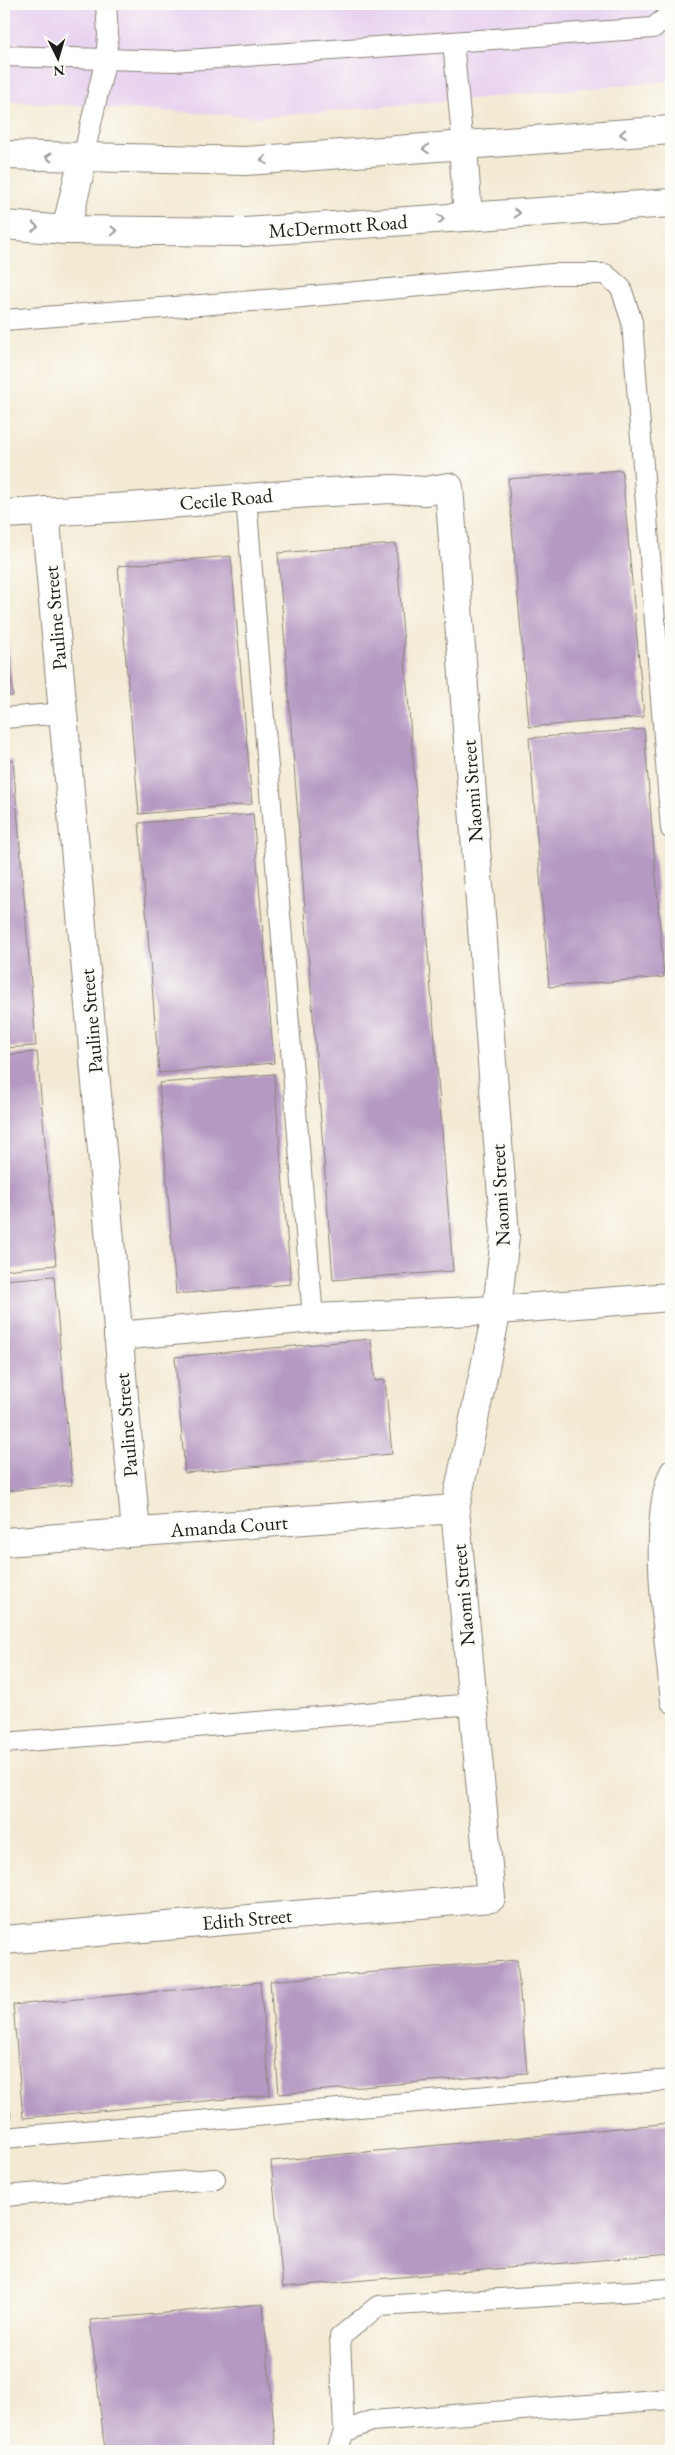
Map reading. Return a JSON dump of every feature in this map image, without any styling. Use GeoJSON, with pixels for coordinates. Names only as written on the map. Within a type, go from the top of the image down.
{"type":"FeatureCollection","features":[{"type":"Feature","properties":{"kind":"street"},"geometry":{"type":"LineString","coordinates":[[4,155],[246,161],[463,147],[671,130]]}},
{"type":"Feature","properties":{"kind":"street"},"geometry":{"type":"LineString","coordinates":[[463,147],[468,217]]}},
{"type":"Feature","properties":{"kind":"street"},"geometry":{"type":"LineString","coordinates":[[66,230],[83,158]]}},
{"type":"Feature","properties":{"kind":"street","name":"McDermott Road"},"geometry":{"type":"LineString","coordinates":[[4,225],[66,230],[245,232],[671,203]]}},
{"type":"Feature","properties":{"kind":"street","name":"Cecile Road"},"geometry":{"type":"LineString","coordinates":[[4,514],[392,489],[425,491],[449,487]]}},
{"type":"Feature","properties":{"kind":"street","name":"Naomi Street"},"geometry":{"type":"LineString","coordinates":[[449,487],[505,1236],[497,1310],[455,1509],[491,1898]]}},
{"type":"Feature","properties":{"kind":"street","name":"Pauline Street"},"geometry":{"type":"LineString","coordinates":[[44,511],[64,713],[136,1532]]}},
{"type":"Feature","properties":{"kind":"street"},"geometry":{"type":"LineString","coordinates":[[118,1336],[313,1318],[497,1310],[671,1297]]}},
{"type":"Feature","properties":{"kind":"street","name":"Amanda Court"},"geometry":{"type":"LineString","coordinates":[[4,1542],[455,1509]]}},
{"type":"Feature","properties":{"kind":"street","name":"Edith Street"},"geometry":{"type":"LineString","coordinates":[[4,1940],[491,1898]]}},
{"type":"Feature","properties":{"kind":"lane"},"geometry":{"type":"LineString","coordinates":[[83,158],[106,58],[108,35],[106,4]]}},
{"type":"Feature","properties":{"kind":"lane"},"geometry":{"type":"LineString","coordinates":[[4,56],[106,58],[173,62],[662,27],[671,14]]}},
{"type":"Feature","properties":{"kind":"lane"},"geometry":{"type":"LineString","coordinates":[[453,42],[463,147]]}},
{"type":"Feature","properties":{"kind":"lane"},"geometry":{"type":"LineString","coordinates":[[4,320],[292,298],[552,274],[605,274],[621,288],[632,322],[671,829]]}},
{"type":"Feature","properties":{"kind":"lane"},"geometry":{"type":"LineString","coordinates":[[246,498],[313,1318]]}},
{"type":"Feature","properties":{"kind":"lane"},"geometry":{"type":"LineString","coordinates":[[4,718],[64,713]]}},
{"type":"Feature","properties":{"kind":"lane"},"geometry":{"type":"LineString","coordinates":[[671,1470],[661,1508],[660,1568],[671,1702]]}},
{"type":"Feature","properties":{"kind":"lane"},"geometry":{"type":"LineString","coordinates":[[4,1743],[473,1704]]}},
{"type":"Feature","properties":{"kind":"lane"},"geometry":{"type":"LineString","coordinates":[[4,2138],[671,2080]]}},
{"type":"Feature","properties":{"kind":"lane"},"geometry":{"type":"LineString","coordinates":[[4,2196],[215,2179]]}},
{"type":"Feature","properties":{"kind":"lane"},"geometry":{"type":"LineString","coordinates":[[337,2451],[344,2432],[340,2336],[378,2306],[671,2289]]}},
{"type":"Feature","properties":{"kind":"lane"},"geometry":{"type":"LineString","coordinates":[[344,2432],[371,2421],[671,2400]]}},
{"type":"Feature","properties":{"kind":"shaded area"},"geometry":{"type":"Polygon","coordinates":[[[4,4],[671,4],[671,81],[262,117],[4,101],[4,4]]]}},
{"type":"Feature","properties":{"kind":"building"},"geometry":{"type":"Polygon","coordinates":[[[622,470],[644,717],[529,727],[508,479],[622,470]]]}},
{"type":"Feature","properties":{"kind":"building"},"geometry":{"type":"Polygon","coordinates":[[[396,544],[453,1271],[333,1280],[278,553],[396,544]]]}},
{"type":"Feature","properties":{"kind":"building"},"geometry":{"type":"Polygon","coordinates":[[[231,556],[252,804],[139,814],[118,566],[231,556]]]}},
{"type":"Feature","properties":{"kind":"building"},"geometry":{"type":"Polygon","coordinates":[[[4,600],[13,696],[4,696],[4,600]]]}},
{"type":"Feature","properties":{"kind":"building"},"geometry":{"type":"Polygon","coordinates":[[[644,729],[664,977],[549,987],[529,738],[644,729]]]}},
{"type":"Feature","properties":{"kind":"building"},"geometry":{"type":"Polygon","coordinates":[[[13,760],[36,1046],[4,1048],[4,761],[13,760]]]}},
{"type":"Feature","properties":{"kind":"building"},"geometry":{"type":"Polygon","coordinates":[[[253,814],[274,1063],[159,1073],[139,823],[253,814]]]}},
{"type":"Feature","properties":{"kind":"building"},"geometry":{"type":"Polygon","coordinates":[[[37,1052],[56,1265],[4,1270],[4,1055],[37,1052]]]}},
{"type":"Feature","properties":{"kind":"building"},"geometry":{"type":"Polygon","coordinates":[[[274,1074],[291,1284],[176,1294],[159,1083],[274,1074]]]}},
{"type":"Feature","properties":{"kind":"building"},"geometry":{"type":"Polygon","coordinates":[[[54,1276],[72,1485],[4,1491],[4,1280],[54,1276]]]}},
{"type":"Feature","properties":{"kind":"building"},"geometry":{"type":"Polygon","coordinates":[[[371,1339],[375,1381],[385,1380],[392,1454],[185,1473],[175,1357],[371,1339]]]}},
{"type":"Feature","properties":{"kind":"building"},"geometry":{"type":"Polygon","coordinates":[[[517,1960],[527,2073],[279,2094],[270,1981],[517,1960]]]}},
{"type":"Feature","properties":{"kind":"building"},"geometry":{"type":"Polygon","coordinates":[[[260,1982],[270,2095],[23,2118],[13,2005],[260,1982]]]}},
{"type":"Feature","properties":{"kind":"building"},"geometry":{"type":"Polygon","coordinates":[[[4,2053],[11,2120],[4,2121],[4,2053]]]}},
{"type":"Feature","properties":{"kind":"building"},"geometry":{"type":"Polygon","coordinates":[[[671,2123],[671,2254],[283,2287],[271,2161],[671,2123]]]}},
{"type":"Feature","properties":{"kind":"building"},"geometry":{"type":"Polygon","coordinates":[[[263,2304],[276,2451],[105,2451],[90,2320],[263,2304]]]}}]}
